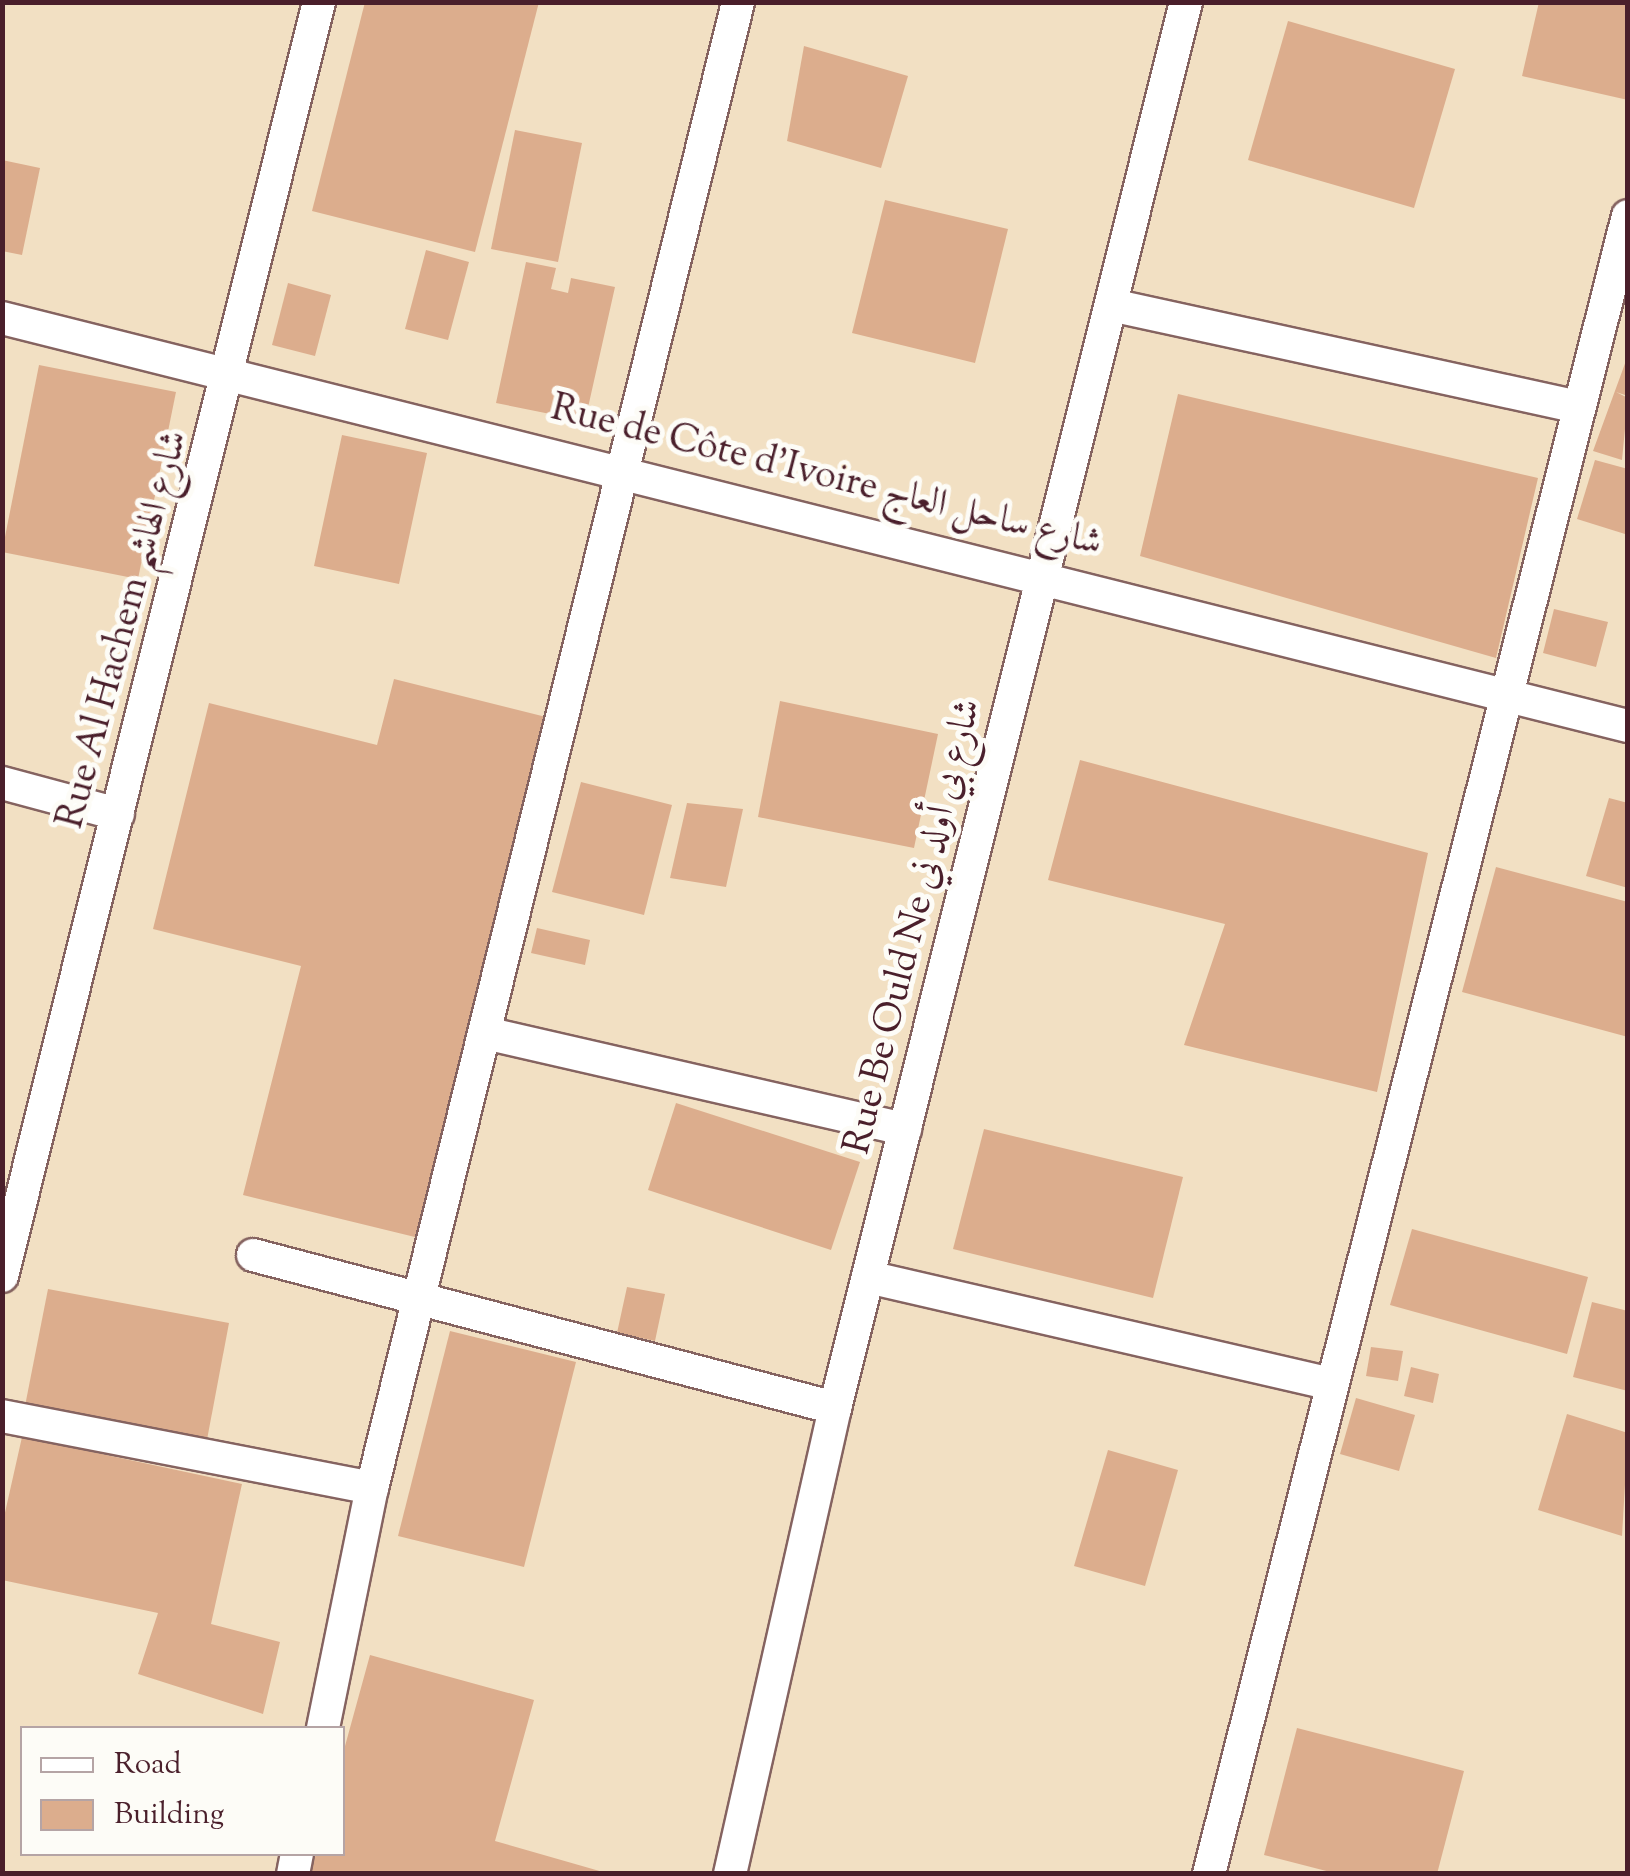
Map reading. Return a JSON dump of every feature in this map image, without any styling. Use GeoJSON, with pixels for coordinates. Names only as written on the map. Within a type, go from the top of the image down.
{"type":"FeatureCollection","features":[{"type":"Feature","properties":{"kind":"street","name":"Rue Al Hachem شارع الهاشم"},"geometry":{"type":"LineString","coordinates":[[2,1276],[9,1217],[234,371],[319,2]]}},
{"type":"Feature","properties":{"kind":"street"},"geometry":{"type":"LineString","coordinates":[[323,1726],[372,1488],[738,2]]}},
{"type":"Feature","properties":{"kind":"street","name":"Rue Be Ould Ne شارع بي أولد ني"},"geometry":{"type":"LineString","coordinates":[[730,1874],[835,1408],[1186,2]]}},
{"type":"Feature","properties":{"kind":"street"},"geometry":{"type":"LineString","coordinates":[[1208,1874],[1328,1383],[1627,220]]}},
{"type":"Feature","properties":{"kind":"street"},"geometry":{"type":"LineString","coordinates":[[1111,305],[1579,407]]}},
{"type":"Feature","properties":{"kind":"street","name":"Rue de Côte d'Ivoire شارع ساحل العاج"},"geometry":{"type":"LineString","coordinates":[[2,318],[234,371],[1046,573],[1628,726]]}},
{"type":"Feature","properties":{"kind":"street"},"geometry":{"type":"LineString","coordinates":[[2,783],[118,814]]}},
{"type":"Feature","properties":{"kind":"street"},"geometry":{"type":"LineString","coordinates":[[485,1033],[905,1129]]}},
{"type":"Feature","properties":{"kind":"street"},"geometry":{"type":"LineString","coordinates":[[253,1255],[835,1408]]}},
{"type":"Feature","properties":{"kind":"street"},"geometry":{"type":"LineString","coordinates":[[868,1277],[1328,1383]]}},
{"type":"Feature","properties":{"kind":"street"},"geometry":{"type":"LineString","coordinates":[[2,1416],[372,1488]]}},
{"type":"Feature","properties":{"kind":"building"},"geometry":{"type":"Polygon","coordinates":[[[365,2],[539,2],[475,252],[312,211],[365,2]]]}},
{"type":"Feature","properties":{"kind":"building"},"geometry":{"type":"Polygon","coordinates":[[[1539,2],[1628,2],[1628,100],[1522,76],[1539,2]]]}},
{"type":"Feature","properties":{"kind":"building"},"geometry":{"type":"Polygon","coordinates":[[[1288,21],[1455,69],[1414,208],[1248,160],[1288,21]]]}},
{"type":"Feature","properties":{"kind":"building"},"geometry":{"type":"Polygon","coordinates":[[[804,46],[908,76],[881,168],[787,141],[804,46]]]}},
{"type":"Feature","properties":{"kind":"building"},"geometry":{"type":"Polygon","coordinates":[[[515,130],[582,143],[558,262],[491,249],[515,130]]]}},
{"type":"Feature","properties":{"kind":"building"},"geometry":{"type":"Polygon","coordinates":[[[2,160],[40,168],[22,255],[2,251],[2,160]]]}},
{"type":"Feature","properties":{"kind":"building"},"geometry":{"type":"Polygon","coordinates":[[[885,200],[1008,229],[975,363],[852,333],[885,200]]]}},
{"type":"Feature","properties":{"kind":"building"},"geometry":{"type":"Polygon","coordinates":[[[426,250],[469,262],[448,340],[405,329],[426,250]]]}},
{"type":"Feature","properties":{"kind":"building"},"geometry":{"type":"Polygon","coordinates":[[[526,262],[556,268],[551,289],[568,293],[571,278],[615,287],[585,421],[496,403],[526,262]]]}},
{"type":"Feature","properties":{"kind":"building"},"geometry":{"type":"Polygon","coordinates":[[[288,283],[331,295],[315,356],[272,345],[288,283]]]}},
{"type":"Feature","properties":{"kind":"building"},"geometry":{"type":"Polygon","coordinates":[[[1627,358],[1628,396],[1616,392],[1628,398],[1622,460],[1593,451],[1627,358]]]}},
{"type":"Feature","properties":{"kind":"building"},"geometry":{"type":"Polygon","coordinates":[[[39,365],[176,392],[138,579],[2,552],[39,365]]]}},
{"type":"Feature","properties":{"kind":"building"},"geometry":{"type":"Polygon","coordinates":[[[1178,394],[1538,478],[1496,658],[1140,556],[1178,394]]]}},
{"type":"Feature","properties":{"kind":"building"},"geometry":{"type":"Polygon","coordinates":[[[342,435],[427,453],[399,584],[314,566],[342,435]]]}},
{"type":"Feature","properties":{"kind":"building"},"geometry":{"type":"Polygon","coordinates":[[[1595,460],[1628,469],[1625,534],[1577,519],[1595,460]]]}},
{"type":"Feature","properties":{"kind":"building"},"geometry":{"type":"Polygon","coordinates":[[[1554,609],[1608,622],[1596,667],[1543,653],[1554,609]]]}},
{"type":"Feature","properties":{"kind":"building"},"geometry":{"type":"Polygon","coordinates":[[[394,679],[550,718],[419,1238],[243,1195],[301,966],[153,929],[209,703],[377,745],[394,679]]]}},
{"type":"Feature","properties":{"kind":"building"},"geometry":{"type":"Polygon","coordinates":[[[780,701],[938,734],[914,848],[758,817],[780,701]]]}},
{"type":"Feature","properties":{"kind":"building"},"geometry":{"type":"Polygon","coordinates":[[[1080,760],[1428,853],[1377,1092],[1184,1045],[1225,924],[1048,880],[1080,760]]]}},
{"type":"Feature","properties":{"kind":"building"},"geometry":{"type":"Polygon","coordinates":[[[581,782],[672,805],[644,915],[552,892],[581,782]]]}},
{"type":"Feature","properties":{"kind":"building"},"geometry":{"type":"Polygon","coordinates":[[[1609,798],[1628,803],[1628,888],[1586,876],[1609,798]]]}},
{"type":"Feature","properties":{"kind":"building"},"geometry":{"type":"Polygon","coordinates":[[[687,803],[743,809],[726,887],[670,878],[687,803]]]}},
{"type":"Feature","properties":{"kind":"building"},"geometry":{"type":"Polygon","coordinates":[[[1496,867],[1628,902],[1628,1037],[1462,992],[1496,867]]]}},
{"type":"Feature","properties":{"kind":"building"},"geometry":{"type":"Polygon","coordinates":[[[537,928],[590,940],[585,965],[531,953],[537,928]]]}},
{"type":"Feature","properties":{"kind":"building"},"geometry":{"type":"Polygon","coordinates":[[[676,1103],[860,1162],[831,1250],[648,1190],[676,1103]]]}},
{"type":"Feature","properties":{"kind":"building"},"geometry":{"type":"Polygon","coordinates":[[[984,1129],[1183,1177],[1153,1298],[953,1249],[984,1129]]]}},
{"type":"Feature","properties":{"kind":"building"},"geometry":{"type":"Polygon","coordinates":[[[1412,1229],[1588,1277],[1567,1354],[1390,1305],[1412,1229]]]}},
{"type":"Feature","properties":{"kind":"building"},"geometry":{"type":"Polygon","coordinates":[[[627,1287],[665,1294],[655,1341],[617,1333],[627,1287]]]}},
{"type":"Feature","properties":{"kind":"building"},"geometry":{"type":"Polygon","coordinates":[[[48,1289],[229,1323],[206,1445],[24,1411],[48,1289]]]}},
{"type":"Feature","properties":{"kind":"building"},"geometry":{"type":"Polygon","coordinates":[[[1592,1302],[1628,1311],[1628,1391],[1573,1377],[1592,1302]]]}},
{"type":"Feature","properties":{"kind":"building"},"geometry":{"type":"Polygon","coordinates":[[[450,1331],[576,1362],[524,1567],[398,1536],[450,1331]]]}},
{"type":"Feature","properties":{"kind":"building"},"geometry":{"type":"Polygon","coordinates":[[[1371,1347],[1403,1351],[1398,1381],[1366,1376],[1371,1347]]]}},
{"type":"Feature","properties":{"kind":"building"},"geometry":{"type":"Polygon","coordinates":[[[1411,1367],[1439,1374],[1433,1403],[1404,1396],[1411,1367]]]}},
{"type":"Feature","properties":{"kind":"building"},"geometry":{"type":"Polygon","coordinates":[[[1356,1398],[1415,1415],[1399,1471],[1340,1454],[1356,1398]]]}},
{"type":"Feature","properties":{"kind":"building"},"geometry":{"type":"Polygon","coordinates":[[[1567,1414],[1628,1433],[1622,1536],[1538,1510],[1567,1414]]]}},
{"type":"Feature","properties":{"kind":"building"},"geometry":{"type":"Polygon","coordinates":[[[22,1437],[242,1484],[211,1624],[280,1642],[263,1714],[138,1674],[158,1613],[2,1580],[2,1526],[22,1437]]]}},
{"type":"Feature","properties":{"kind":"building"},"geometry":{"type":"Polygon","coordinates":[[[1108,1450],[1178,1470],[1145,1586],[1074,1566],[1108,1450]]]}},
{"type":"Feature","properties":{"kind":"building"},"geometry":{"type":"Polygon","coordinates":[[[370,1655],[534,1700],[495,1841],[610,1874],[310,1874],[315,1856],[345,1856],[345,1746],[370,1655]]]}},
{"type":"Feature","properties":{"kind":"building"},"geometry":{"type":"Polygon","coordinates":[[[1297,1728],[1464,1771],[1437,1874],[1338,1874],[1264,1855],[1297,1728]]]}}]}
